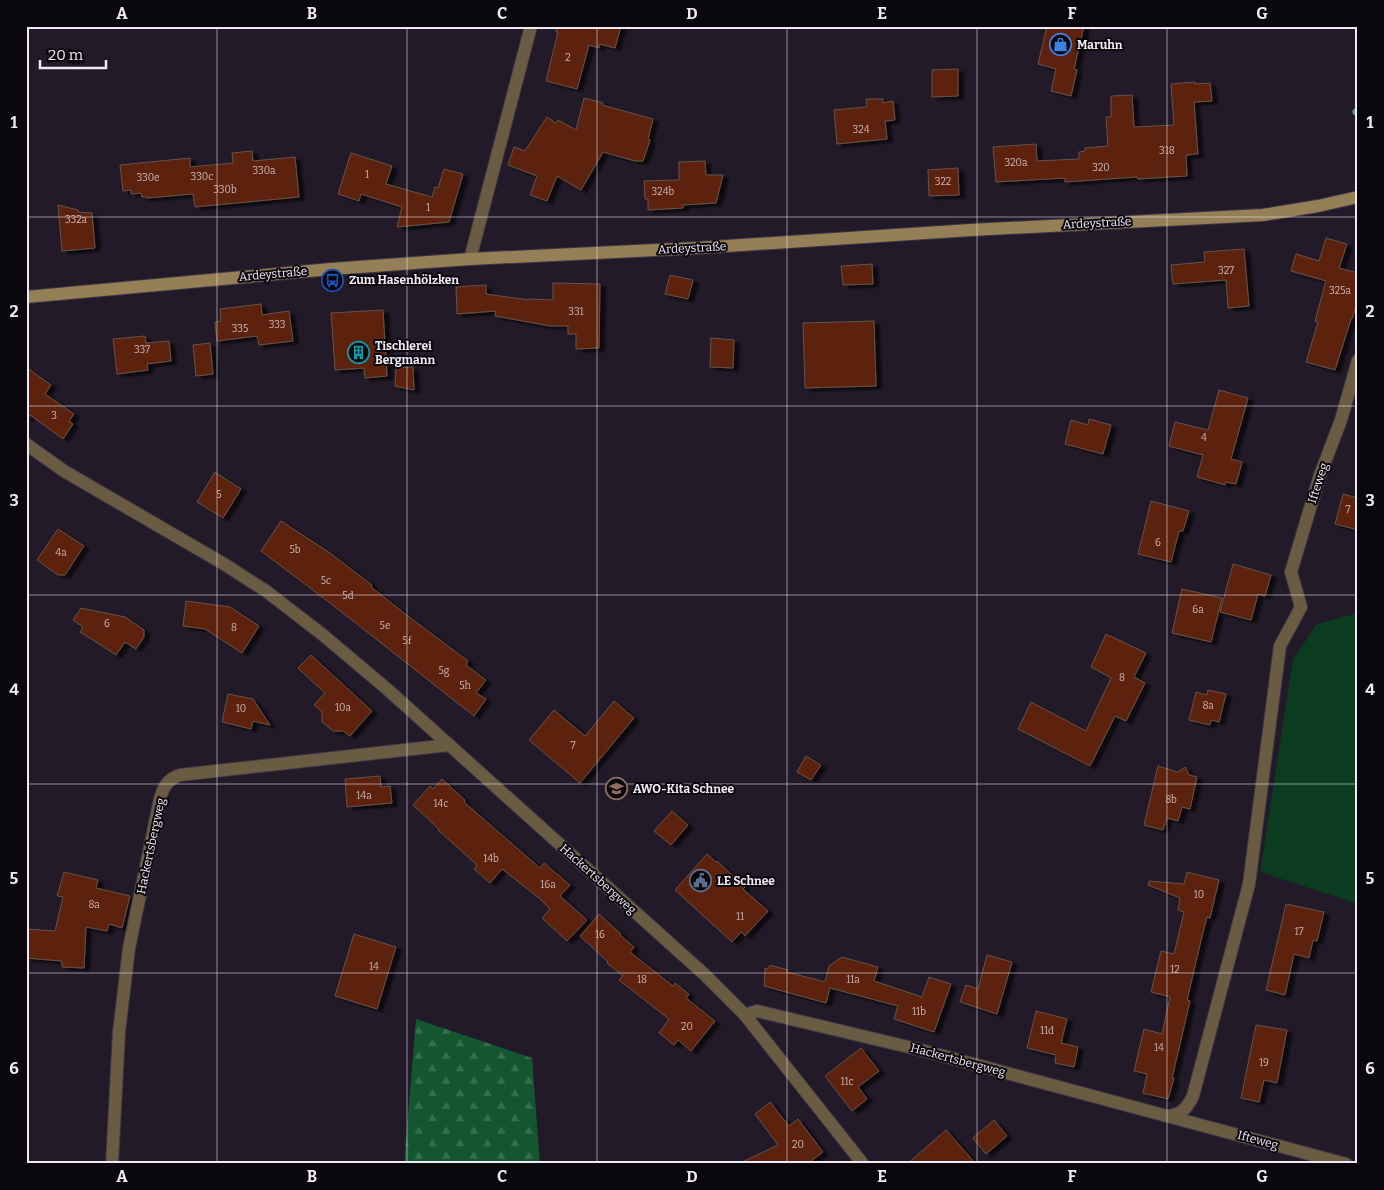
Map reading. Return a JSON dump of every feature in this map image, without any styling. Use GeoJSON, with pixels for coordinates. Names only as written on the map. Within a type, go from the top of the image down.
{"type":"FeatureCollection","features":[{"type":"Feature","properties":{"kind":"main road","name":"Ardeystraße"},"geometry":{"type":"LineString","coordinates":[[26,297],[331,268],[1263,215],[1358,197]]}},
{"type":"Feature","properties":{"kind":"street"},"geometry":{"type":"LineString","coordinates":[[470,259],[531,26]]}},
{"type":"Feature","properties":{"kind":"street","name":"Ifteweg"},"geometry":{"type":"LineString","coordinates":[[1169,1116],[1178,1115],[1184,1110],[1193,1096],[1244,903],[1253,856],[1280,646],[1301,607],[1291,572],[1320,475],[1342,420],[1358,360]]}},
{"type":"Feature","properties":{"kind":"street","name":"Hackertsbergweg"},"geometry":{"type":"LineString","coordinates":[[26,444],[64,471],[266,591],[323,635],[387,689],[704,974],[746,1015],[863,1164]]}},
{"type":"Feature","properties":{"kind":"street","name":"Hackertsbergweg"},"geometry":{"type":"LineString","coordinates":[[112,1164],[119,1032],[130,948],[162,790],[167,782],[180,775],[449,745]]}},
{"type":"Feature","properties":{"kind":"street","name":"Hackertsbergweg"},"geometry":{"type":"LineString","coordinates":[[746,1015],[757,1011],[776,1015],[921,1050],[1169,1116]]}},
{"type":"Feature","properties":{"kind":"street","name":"Ifteweg"},"geometry":{"type":"LineString","coordinates":[[1169,1116],[1346,1164]]}},
{"type":"Feature","properties":{"kind":"green space"},"geometry":{"type":"Polygon","coordinates":[[[1358,613],[1358,904],[1260,872],[1293,659],[1317,624],[1358,613]]]}},
{"type":"Feature","properties":{"kind":"green space"},"geometry":{"type":"Polygon","coordinates":[[[416,1019],[532,1058],[540,1164],[404,1164],[416,1019]]]}},
{"type":"Feature","properties":{"kind":"building"},"geometry":{"type":"Polygon","coordinates":[[[557,26],[621,26],[615,48],[599,44],[599,48],[589,45],[577,89],[546,81],[558,32],[556,32],[557,26]]]}},
{"type":"Feature","properties":{"kind":"building","name":"Maruhn"},"geometry":{"type":"Polygon","coordinates":[[[1047,26],[1084,26],[1074,69],[1077,70],[1071,96],[1051,91],[1056,69],[1038,64],[1047,26]]]}},
{"type":"Feature","properties":{"kind":"building"},"geometry":{"type":"Polygon","coordinates":[[[958,69],[958,96],[932,97],[932,70],[958,69]]]}},
{"type":"Feature","properties":{"kind":"building"},"geometry":{"type":"Polygon","coordinates":[[[1195,82],[1195,84],[1210,83],[1212,101],[1194,102],[1198,154],[1186,155],[1187,176],[1065,182],[1065,178],[996,182],[993,147],[1036,144],[1037,161],[1079,159],[1079,152],[1085,151],[1085,148],[1108,146],[1106,117],[1111,117],[1111,96],[1132,95],[1134,127],[1174,125],[1171,84],[1195,82]]]}},
{"type":"Feature","properties":{"kind":"building"},"geometry":{"type":"Polygon","coordinates":[[[584,98],[653,119],[648,139],[650,140],[643,161],[635,161],[603,152],[581,190],[557,176],[547,201],[530,195],[537,176],[508,165],[514,147],[525,151],[547,117],[556,123],[558,120],[576,130],[584,98]]]}},
{"type":"Feature","properties":{"kind":"building"},"geometry":{"type":"Polygon","coordinates":[[[866,99],[883,99],[883,103],[893,101],[895,120],[885,121],[887,139],[837,144],[834,110],[867,107],[866,99]]]}},
{"type":"Feature","properties":{"kind":"building"},"geometry":{"type":"Polygon","coordinates":[[[252,151],[253,161],[295,157],[299,197],[195,207],[193,194],[147,198],[142,197],[141,193],[131,194],[131,190],[123,191],[120,165],[190,158],[190,167],[233,163],[232,153],[252,151]]]}},
{"type":"Feature","properties":{"kind":"building"},"geometry":{"type":"Polygon","coordinates":[[[351,153],[392,166],[386,184],[432,197],[435,187],[438,188],[444,169],[463,174],[449,222],[397,227],[402,207],[361,194],[359,201],[338,194],[351,153]]]}},
{"type":"Feature","properties":{"kind":"building"},"geometry":{"type":"Polygon","coordinates":[[[705,161],[706,175],[723,175],[716,203],[683,205],[683,208],[648,210],[648,199],[645,199],[644,181],[679,180],[679,162],[705,161]]]}},
{"type":"Feature","properties":{"kind":"building"},"geometry":{"type":"Polygon","coordinates":[[[958,168],[959,195],[929,196],[928,170],[958,168]]]}},
{"type":"Feature","properties":{"kind":"building"},"geometry":{"type":"Polygon","coordinates":[[[58,205],[78,210],[78,212],[92,213],[95,248],[62,251],[58,205]]]}},
{"type":"Feature","properties":{"kind":"building"},"geometry":{"type":"Polygon","coordinates":[[[1326,238],[1347,244],[1339,268],[1358,273],[1358,301],[1335,370],[1306,362],[1318,322],[1315,321],[1326,281],[1291,271],[1296,254],[1319,261],[1326,238]]]}},
{"type":"Feature","properties":{"kind":"building"},"geometry":{"type":"Polygon","coordinates":[[[1244,249],[1249,306],[1228,308],[1226,280],[1173,284],[1171,265],[1205,262],[1204,252],[1244,249]]]}},
{"type":"Feature","properties":{"kind":"building"},"geometry":{"type":"Polygon","coordinates":[[[872,264],[873,284],[843,285],[841,266],[872,264]]]}},
{"type":"Feature","properties":{"kind":"building"},"geometry":{"type":"Polygon","coordinates":[[[670,275],[693,280],[688,299],[665,294],[670,275]]]}},
{"type":"Feature","properties":{"kind":"building"},"geometry":{"type":"Polygon","coordinates":[[[553,283],[600,284],[599,348],[576,349],[576,334],[568,334],[568,326],[550,326],[495,316],[496,311],[457,314],[456,287],[486,285],[486,294],[529,300],[553,300],[553,283]]]}},
{"type":"Feature","properties":{"kind":"building"},"geometry":{"type":"Polygon","coordinates":[[[261,304],[262,315],[289,311],[293,341],[259,345],[257,336],[217,341],[215,322],[221,321],[220,309],[261,304]]]}},
{"type":"Feature","properties":{"kind":"building","name":"Tischlerei Bergmann"},"geometry":{"type":"Polygon","coordinates":[[[383,310],[387,376],[365,378],[364,368],[335,370],[331,313],[383,310]]]}},
{"type":"Feature","properties":{"kind":"building"},"geometry":{"type":"Polygon","coordinates":[[[874,321],[876,386],[805,388],[803,323],[874,321]]]}},
{"type":"Feature","properties":{"kind":"building"},"geometry":{"type":"Polygon","coordinates":[[[145,336],[146,343],[169,341],[171,361],[147,364],[148,370],[117,374],[113,339],[145,336]]]}},
{"type":"Feature","properties":{"kind":"building"},"geometry":{"type":"Polygon","coordinates":[[[711,338],[734,340],[733,368],[710,367],[711,338]]]}},
{"type":"Feature","properties":{"kind":"building"},"geometry":{"type":"Polygon","coordinates":[[[210,343],[213,374],[196,376],[193,345],[210,343]]]}},
{"type":"Feature","properties":{"kind":"building"},"geometry":{"type":"Polygon","coordinates":[[[26,367],[51,385],[45,394],[74,414],[69,421],[73,424],[63,439],[30,415],[26,420],[26,367]]]}},
{"type":"Feature","properties":{"kind":"building"},"geometry":{"type":"Polygon","coordinates":[[[413,367],[414,390],[395,386],[396,368],[413,367]]]}},
{"type":"Feature","properties":{"kind":"building"},"geometry":{"type":"Polygon","coordinates":[[[1219,390],[1248,398],[1231,459],[1242,462],[1236,484],[1226,482],[1225,485],[1197,477],[1203,455],[1169,446],[1175,422],[1208,430],[1219,390]]]}},
{"type":"Feature","properties":{"kind":"building"},"geometry":{"type":"Polygon","coordinates":[[[1089,419],[1111,425],[1103,454],[1065,444],[1071,420],[1088,425],[1089,419]]]}},
{"type":"Feature","properties":{"kind":"building"},"geometry":{"type":"Polygon","coordinates":[[[215,472],[241,489],[223,518],[197,502],[215,472]]]}},
{"type":"Feature","properties":{"kind":"building"},"geometry":{"type":"Polygon","coordinates":[[[1343,494],[1358,498],[1358,530],[1335,524],[1343,494]]]}},
{"type":"Feature","properties":{"kind":"building"},"geometry":{"type":"Polygon","coordinates":[[[1151,501],[1189,511],[1183,531],[1179,531],[1171,562],[1138,554],[1151,501]]]}},
{"type":"Feature","properties":{"kind":"building"},"geometry":{"type":"Polygon","coordinates":[[[281,521],[330,553],[408,616],[468,661],[466,665],[486,680],[476,693],[486,699],[474,716],[261,551],[281,521]]]}},
{"type":"Feature","properties":{"kind":"building"},"geometry":{"type":"Polygon","coordinates":[[[58,529],[84,546],[65,575],[58,575],[37,560],[58,529]]]}},
{"type":"Feature","properties":{"kind":"building"},"geometry":{"type":"Polygon","coordinates":[[[1233,564],[1271,575],[1265,596],[1258,594],[1251,620],[1220,612],[1233,564]]]}},
{"type":"Feature","properties":{"kind":"building"},"geometry":{"type":"Polygon","coordinates":[[[1182,589],[1222,598],[1211,642],[1172,633],[1182,589]]]}},
{"type":"Feature","properties":{"kind":"building"},"geometry":{"type":"Polygon","coordinates":[[[186,601],[230,607],[259,626],[242,653],[205,629],[183,626],[186,601]]]}},
{"type":"Feature","properties":{"kind":"building"},"geometry":{"type":"Polygon","coordinates":[[[81,608],[125,617],[144,630],[144,637],[136,649],[125,642],[116,655],[80,632],[83,627],[73,620],[81,608]]]}},
{"type":"Feature","properties":{"kind":"building"},"geometry":{"type":"Polygon","coordinates":[[[1106,634],[1146,653],[1134,677],[1145,683],[1126,721],[1115,716],[1090,766],[1018,729],[1031,702],[1086,731],[1111,678],[1091,667],[1106,634]]]}},
{"type":"Feature","properties":{"kind":"building"},"geometry":{"type":"Polygon","coordinates":[[[311,655],[372,711],[350,736],[343,731],[333,731],[322,722],[322,712],[314,705],[325,693],[298,668],[311,655]]]}},
{"type":"Feature","properties":{"kind":"building"},"geometry":{"type":"Polygon","coordinates":[[[1208,690],[1226,694],[1219,722],[1211,720],[1210,725],[1189,720],[1196,692],[1207,695],[1208,690]]]}},
{"type":"Feature","properties":{"kind":"building"},"geometry":{"type":"Polygon","coordinates":[[[228,694],[253,699],[270,725],[253,721],[251,729],[222,722],[228,694]]]}},
{"type":"Feature","properties":{"kind":"building"},"geometry":{"type":"Polygon","coordinates":[[[614,701],[634,718],[580,783],[529,740],[554,710],[585,736],[614,701]]]}},
{"type":"Feature","properties":{"kind":"building"},"geometry":{"type":"Polygon","coordinates":[[[806,756],[821,765],[811,780],[797,772],[806,756]]]}},
{"type":"Feature","properties":{"kind":"building"},"geometry":{"type":"Polygon","coordinates":[[[1158,766],[1178,772],[1185,767],[1189,775],[1197,777],[1190,809],[1182,807],[1178,821],[1167,818],[1163,830],[1144,825],[1158,766]]]}},
{"type":"Feature","properties":{"kind":"building"},"geometry":{"type":"Polygon","coordinates":[[[380,776],[381,787],[390,786],[392,803],[347,807],[345,779],[380,776]]]}},
{"type":"Feature","properties":{"kind":"building"},"geometry":{"type":"Polygon","coordinates":[[[442,779],[465,800],[464,802],[540,868],[544,863],[570,885],[560,896],[587,920],[567,941],[542,918],[550,909],[539,898],[502,869],[490,883],[474,869],[477,865],[413,805],[430,786],[433,789],[442,779]]]}},
{"type":"Feature","properties":{"kind":"building"},"geometry":{"type":"Polygon","coordinates":[[[672,811],[688,825],[671,845],[654,831],[672,811]]]}},
{"type":"Feature","properties":{"kind":"building"},"geometry":{"type":"Polygon","coordinates":[[[707,854],[745,887],[743,889],[768,911],[745,936],[741,932],[732,942],[675,890],[707,854]]]}},
{"type":"Feature","properties":{"kind":"building"},"geometry":{"type":"Polygon","coordinates":[[[64,872],[98,880],[96,888],[130,896],[122,928],[109,924],[107,931],[86,927],[84,968],[62,967],[62,961],[26,958],[26,929],[55,931],[63,897],[57,896],[64,872]]]}},
{"type":"Feature","properties":{"kind":"building"},"geometry":{"type":"Polygon","coordinates":[[[1187,872],[1219,880],[1210,918],[1207,917],[1187,1000],[1190,1001],[1168,1099],[1143,1093],[1147,1074],[1134,1071],[1144,1029],[1162,1034],[1170,997],[1151,992],[1161,951],[1174,954],[1184,912],[1178,910],[1180,898],[1148,885],[1149,881],[1184,884],[1187,872]]]}},
{"type":"Feature","properties":{"kind":"building"},"geometry":{"type":"Polygon","coordinates":[[[1286,904],[1324,912],[1317,941],[1313,940],[1309,958],[1294,954],[1285,995],[1266,990],[1286,904]]]}},
{"type":"Feature","properties":{"kind":"building"},"geometry":{"type":"Polygon","coordinates":[[[599,914],[634,947],[630,952],[673,986],[675,983],[689,994],[686,998],[715,1021],[691,1051],[678,1040],[674,1045],[659,1033],[669,1019],[619,980],[623,976],[580,936],[599,914]]]}},
{"type":"Feature","properties":{"kind":"building"},"geometry":{"type":"Polygon","coordinates":[[[354,934],[396,947],[377,1009],[335,996],[354,934]]]}},
{"type":"Feature","properties":{"kind":"building"},"geometry":{"type":"Polygon","coordinates":[[[987,955],[1012,962],[997,1014],[960,1002],[966,985],[978,989],[987,955]]]}},
{"type":"Feature","properties":{"kind":"building"},"geometry":{"type":"Polygon","coordinates":[[[842,957],[878,967],[874,981],[922,997],[929,977],[951,984],[934,1032],[894,1019],[898,1006],[830,988],[826,1003],[764,986],[765,968],[768,969],[770,965],[788,970],[787,972],[825,982],[829,966],[842,957]]]}},
{"type":"Feature","properties":{"kind":"building"},"geometry":{"type":"Polygon","coordinates":[[[1036,1011],[1067,1019],[1061,1043],[1078,1047],[1074,1067],[1055,1063],[1056,1055],[1027,1048],[1036,1011]]]}},
{"type":"Feature","properties":{"kind":"building"},"geometry":{"type":"Polygon","coordinates":[[[1256,1025],[1287,1030],[1277,1083],[1264,1080],[1259,1102],[1241,1098],[1256,1025]]]}},
{"type":"Feature","properties":{"kind":"building"},"geometry":{"type":"Polygon","coordinates":[[[861,1048],[879,1071],[858,1087],[867,1099],[852,1111],[825,1076],[861,1048]]]}},
{"type":"Feature","properties":{"kind":"building"},"geometry":{"type":"Polygon","coordinates":[[[770,1102],[789,1126],[798,1119],[823,1152],[807,1164],[738,1164],[778,1145],[755,1114],[770,1102]]]}},
{"type":"Feature","properties":{"kind":"building"},"geometry":{"type":"Polygon","coordinates":[[[994,1120],[1007,1136],[986,1154],[973,1138],[994,1120]]]}},
{"type":"Feature","properties":{"kind":"building"},"geometry":{"type":"Polygon","coordinates":[[[946,1130],[976,1164],[907,1164],[946,1130]]]}},
{"type":"Feature","properties":{"kind":"place","name":"Maruhn"},"geometry":{"type":"Point","coordinates":[1061,45]}},
{"type":"Feature","properties":{"kind":"place","name":"Zum Hasenhölzken"},"geometry":{"type":"Point","coordinates":[333,280]}},
{"type":"Feature","properties":{"kind":"place","name":"Tischlerei Bergmann"},"geometry":{"type":"Point","coordinates":[359,353]}},
{"type":"Feature","properties":{"kind":"place","name":"AWO-Kita Schnee"},"geometry":{"type":"Point","coordinates":[617,789]}},
{"type":"Feature","properties":{"kind":"place","name":"LE Schnee"},"geometry":{"type":"Point","coordinates":[701,881]}}]}
